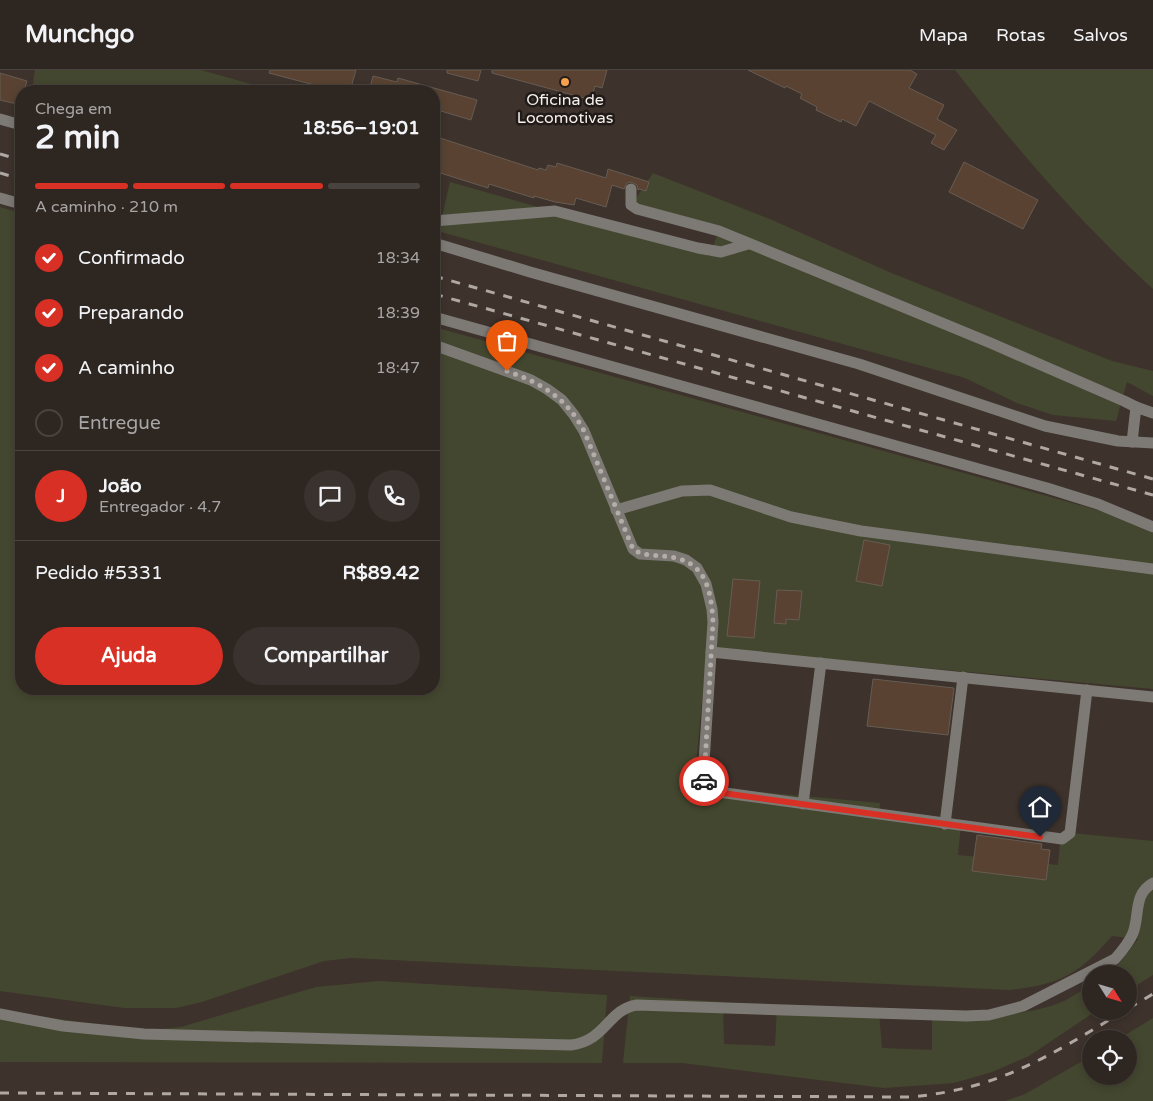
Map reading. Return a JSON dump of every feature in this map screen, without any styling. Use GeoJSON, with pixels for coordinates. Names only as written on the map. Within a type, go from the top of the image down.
{"type":"FeatureCollection","features":[{"type":"Feature","properties":{"kind":"street"},"geometry":{"type":"LineString","coordinates":[[0,119],[15,123]]}},
{"type":"Feature","properties":{"kind":"street"},"geometry":{"type":"LineString","coordinates":[[631,189],[631,205],[637,209],[719,231],[993,344],[1136,407],[1153,412]]}},
{"type":"Feature","properties":{"kind":"street"},"geometry":{"type":"LineString","coordinates":[[0,198],[15,202]]}},
{"type":"Feature","properties":{"kind":"street"},"geometry":{"type":"LineString","coordinates":[[440,220],[555,210],[698,248],[721,252],[748,244]]}},
{"type":"Feature","properties":{"kind":"street"},"geometry":{"type":"LineString","coordinates":[[440,246],[859,364],[928,385],[1045,426],[1153,444]]}},
{"type":"Feature","properties":{"kind":"street"},"geometry":{"type":"LineString","coordinates":[[440,319],[1054,490],[1098,504],[1153,527]]}},
{"type":"Feature","properties":{"kind":"street"},"geometry":{"type":"LineString","coordinates":[[440,347],[525,377],[548,389],[562,400],[584,431],[630,546],[636,552],[680,558],[692,564],[702,573],[710,596],[712,609],[703,778],[706,786],[715,792],[1059,839],[1068,835],[1087,690]]}},
{"type":"Feature","properties":{"kind":"street"},"geometry":{"type":"LineString","coordinates":[[1132,442],[1136,407]]}},
{"type":"Feature","properties":{"kind":"street"},"geometry":{"type":"LineString","coordinates":[[616,510],[682,491],[710,490],[791,517],[860,531],[1153,569]]}},
{"type":"Feature","properties":{"kind":"street"},"geometry":{"type":"LineString","coordinates":[[711,652],[1153,697]]}},
{"type":"Feature","properties":{"kind":"street"},"geometry":{"type":"LineString","coordinates":[[803,804],[821,663]]}},
{"type":"Feature","properties":{"kind":"street"},"geometry":{"type":"LineString","coordinates":[[946,824],[963,677]]}},
{"type":"Feature","properties":{"kind":"street"},"geometry":{"type":"LineString","coordinates":[[0,1014],[69,1027],[144,1034],[571,1045],[593,1038],[619,1012],[637,1004],[966,1016],[989,1015],[1023,1006],[1114,958],[1125,947],[1133,934],[1140,896],[1146,888],[1153,884]]}},
{"type":"Feature","properties":{"kind":"green space"},"geometry":{"type":"Polygon","coordinates":[[[35,70],[201,70],[255,85],[33,85],[35,70]]]}},
{"type":"Feature","properties":{"kind":"green space"},"geometry":{"type":"Polygon","coordinates":[[[955,70],[1153,70],[1153,289],[1099,237],[1049,184],[955,70]]]}},
{"type":"Feature","properties":{"kind":"green space"},"geometry":{"type":"Polygon","coordinates":[[[653,173],[772,220],[889,272],[1112,361],[1153,371],[1153,396],[1127,382],[1116,421],[1053,415],[1017,403],[965,378],[440,232],[440,221],[450,182],[710,256],[717,235],[632,204],[653,173]]]}},
{"type":"Feature","properties":{"kind":"green space"},"geometry":{"type":"Polygon","coordinates":[[[0,207],[15,211],[15,695],[440,695],[440,329],[1112,514],[1153,533],[1153,689],[707,648],[694,786],[880,803],[879,816],[961,824],[958,855],[1058,865],[1061,832],[1153,841],[1153,975],[1138,984],[1138,965],[1118,965],[1138,939],[1112,936],[1089,960],[1067,975],[1042,985],[1009,990],[351,958],[324,961],[202,1002],[176,1008],[124,1008],[0,991],[0,207]]]}},
{"type":"Feature","properties":{"kind":"green space"},"geometry":{"type":"Polygon","coordinates":[[[379,981],[607,995],[602,1063],[0,1062],[0,1010],[120,1028],[152,1030],[181,1027],[316,987],[379,981]]]}},
{"type":"Feature","properties":{"kind":"green space"},"geometry":{"type":"Polygon","coordinates":[[[1082,990],[1083,1020],[1029,1056],[992,1072],[954,1083],[884,1088],[682,1063],[623,1063],[630,996],[723,1002],[724,1044],[775,1046],[777,1006],[879,1012],[882,1048],[932,1050],[932,1013],[1016,1013],[1048,1007],[1064,1001],[1082,990]]]}},
{"type":"Feature","properties":{"kind":"green space"},"geometry":{"type":"Polygon","coordinates":[[[1153,1018],[1153,1101],[1005,1101],[1025,1094],[1082,1061],[1082,1085],[1137,1085],[1137,1030],[1134,1030],[1153,1018]]]}},
{"type":"Feature","properties":{"kind":"building"},"geometry":{"type":"Polygon","coordinates":[[[270,70],[356,70],[352,85],[314,85],[269,73],[270,70]]]}},
{"type":"Feature","properties":{"kind":"building","name":"Oficina de Locomotivas"},"geometry":{"type":"Polygon","coordinates":[[[447,70],[481,70],[478,81],[447,73],[447,70]]]}},
{"type":"Feature","properties":{"kind":"building","name":"Oficina de Locomotivas"},"geometry":{"type":"Polygon","coordinates":[[[492,70],[607,70],[602,88],[595,86],[591,100],[492,73],[492,70]]]}},
{"type":"Feature","properties":{"kind":"building"},"geometry":{"type":"Polygon","coordinates":[[[748,70],[910,70],[917,74],[909,88],[944,105],[937,119],[957,130],[944,150],[931,143],[936,135],[869,101],[856,126],[842,119],[841,122],[816,110],[817,107],[800,98],[802,94],[748,70]]]}},
{"type":"Feature","properties":{"kind":"building"},"geometry":{"type":"Polygon","coordinates":[[[0,73],[27,81],[26,85],[15,85],[15,104],[0,100],[0,73]]]}},
{"type":"Feature","properties":{"kind":"building"},"geometry":{"type":"Polygon","coordinates":[[[373,76],[397,82],[398,78],[423,85],[371,85],[373,76]]]}},
{"type":"Feature","properties":{"kind":"building"},"geometry":{"type":"Polygon","coordinates":[[[440,90],[477,100],[471,120],[440,111],[440,90]]]}},
{"type":"Feature","properties":{"kind":"building"},"geometry":{"type":"Polygon","coordinates":[[[440,138],[538,170],[539,168],[546,170],[548,165],[556,167],[557,163],[606,178],[608,169],[649,182],[646,191],[638,190],[637,185],[631,182],[627,183],[624,189],[612,185],[606,207],[576,198],[574,205],[534,196],[534,198],[489,184],[488,188],[440,173],[440,138]]]}},
{"type":"Feature","properties":{"kind":"building"},"geometry":{"type":"Polygon","coordinates":[[[964,162],[1038,200],[1023,229],[949,192],[964,162]]]}},
{"type":"Feature","properties":{"kind":"building"},"geometry":{"type":"Polygon","coordinates":[[[864,540],[890,545],[882,586],[856,581],[864,540]]]}},
{"type":"Feature","properties":{"kind":"building"},"geometry":{"type":"Polygon","coordinates":[[[733,579],[760,581],[754,638],[727,636],[733,579]]]}},
{"type":"Feature","properties":{"kind":"building"},"geometry":{"type":"Polygon","coordinates":[[[777,590],[802,591],[799,620],[786,619],[786,624],[774,623],[777,590]]]}},
{"type":"Feature","properties":{"kind":"building"},"geometry":{"type":"Polygon","coordinates":[[[873,679],[954,688],[948,735],[867,726],[873,679]]]}},
{"type":"Feature","properties":{"kind":"building"},"geometry":{"type":"Polygon","coordinates":[[[977,835],[1042,844],[1041,849],[1050,850],[1046,880],[972,871],[977,835]]]}},
{"type":"Feature","properties":{"kind":"railway"},"geometry":{"type":"LineString","coordinates":[[0,154],[15,158]]}},
{"type":"Feature","properties":{"kind":"railway"},"geometry":{"type":"LineString","coordinates":[[0,173],[15,177]]}},
{"type":"Feature","properties":{"kind":"railway"},"geometry":{"type":"LineString","coordinates":[[440,278],[1153,479]]}},
{"type":"Feature","properties":{"kind":"railway"},"geometry":{"type":"LineString","coordinates":[[440,296],[1153,495]]}},
{"type":"Feature","properties":{"kind":"railway"},"geometry":{"type":"LineString","coordinates":[[1138,1003],[1153,994]]}},
{"type":"Feature","properties":{"kind":"railway"},"geometry":{"type":"LineString","coordinates":[[0,1093],[910,1097],[971,1087],[1023,1068],[1109,1020]]}},
{"type":"Feature","properties":{"kind":"way so far"},"geometry":{"type":"LineString","coordinates":[[507,371],[537,382],[548,389],[562,400],[578,420],[630,546],[640,554],[674,556],[686,560],[702,573],[710,596],[713,622],[704,781]]}},
{"type":"Feature","properties":{"kind":"place","name":"Oficina de Locomotivas"},"geometry":{"type":"Point","coordinates":[565,82]}},
{"type":"Feature","properties":{"kind":"route"},"geometry":{"type":"LineString","coordinates":[[704,781],[708,789],[715,792],[1040,837]]}}]}
